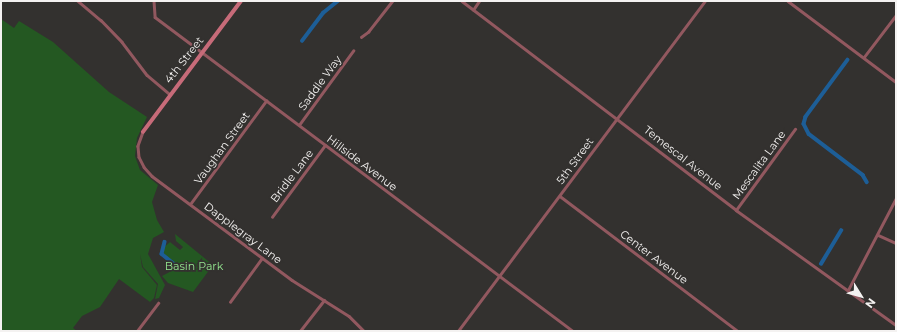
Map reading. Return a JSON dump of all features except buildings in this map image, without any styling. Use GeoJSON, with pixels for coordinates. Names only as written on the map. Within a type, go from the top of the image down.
{"type":"FeatureCollection","features":[{"type":"Feature","properties":{"kind":"street"},"geometry":{"type":"LineString","coordinates":[[78,1],[101,20],[122,42],[147,75],[170,94]]}},
{"type":"Feature","properties":{"kind":"street","name":"Hillside Avenue"},"geometry":{"type":"LineString","coordinates":[[154,1],[155,17],[573,331]]}},
{"type":"Feature","properties":{"kind":"street","name":"4th Street"},"geometry":{"type":"LineString","coordinates":[[143,132],[241,1]]}},
{"type":"Feature","properties":{"kind":"street"},"geometry":{"type":"LineString","coordinates":[[361,37],[368,32],[392,1]]}},
{"type":"Feature","properties":{"kind":"street","name":"Temescal Avenue"},"geometry":{"type":"LineString","coordinates":[[462,1],[736,210],[896,325]]}},
{"type":"Feature","properties":{"kind":"street"},"geometry":{"type":"LineString","coordinates":[[473,10],[479,1]]}},
{"type":"Feature","properties":{"kind":"street","name":"5th Street"},"geometry":{"type":"LineString","coordinates":[[458,331],[705,1]]}},
{"type":"Feature","properties":{"kind":"street"},"geometry":{"type":"LineString","coordinates":[[788,1],[896,82]]}},
{"type":"Feature","properties":{"kind":"street"},"geometry":{"type":"LineString","coordinates":[[864,58],[896,15]]}},
{"type":"Feature","properties":{"kind":"street","name":"Saddle Way"},"geometry":{"type":"LineString","coordinates":[[299,125],[353,51]]}},
{"type":"Feature","properties":{"kind":"street","name":"Vaughan Street"},"geometry":{"type":"LineString","coordinates":[[191,203],[266,101]]}},
{"type":"Feature","properties":{"kind":"street","name":"Mescalita Lane"},"geometry":{"type":"LineString","coordinates":[[736,210],[795,129]]}},
{"type":"Feature","properties":{"kind":"street","name":"Dapplegray Lane"},"geometry":{"type":"LineString","coordinates":[[143,132],[138,146],[139,157],[144,167],[262,258],[357,323],[364,331]]}},
{"type":"Feature","properties":{"kind":"street","name":"Bridle Lane"},"geometry":{"type":"LineString","coordinates":[[272,217],[325,145]]}},
{"type":"Feature","properties":{"kind":"street","name":"Center Avenue"},"geometry":{"type":"LineString","coordinates":[[560,196],[738,331]]}},
{"type":"Feature","properties":{"kind":"street"},"geometry":{"type":"LineString","coordinates":[[848,290],[896,198]]}},
{"type":"Feature","properties":{"kind":"street"},"geometry":{"type":"LineString","coordinates":[[878,234],[896,243]]}},
{"type":"Feature","properties":{"kind":"street"},"geometry":{"type":"LineString","coordinates":[[230,302],[262,258]]}},
{"type":"Feature","properties":{"kind":"street"},"geometry":{"type":"LineString","coordinates":[[300,331],[324,300]]}},
{"type":"Feature","properties":{"kind":"street"},"geometry":{"type":"LineString","coordinates":[[139,330],[158,303]]}},
{"type":"Feature","properties":{"kind":"green space"},"geometry":{"type":"Polygon","coordinates":[[[1,19],[14,28],[19,21],[53,42],[109,92],[147,117],[137,138],[135,156],[140,170],[158,185],[152,202],[157,220],[164,232],[153,238],[148,254],[165,285],[159,298],[155,299],[158,284],[143,267],[140,254],[142,267],[157,285],[154,298],[150,302],[119,279],[100,307],[82,316],[73,328],[77,331],[1,331],[1,19]]]}},
{"type":"Feature","properties":{"kind":"green space","name":"Basin Park"},"geometry":{"type":"Polygon","coordinates":[[[175,234],[213,265],[193,292],[168,283],[162,276],[179,267],[163,253],[163,248],[170,242],[180,250],[183,247],[176,241],[175,234]]]}},
{"type":"Feature","properties":{"kind":"waterway"},"geometry":{"type":"LineString","coordinates":[[302,41],[323,13],[338,1]]}},
{"type":"Feature","properties":{"kind":"waterway"},"geometry":{"type":"LineString","coordinates":[[848,60],[806,117],[804,124],[809,134],[863,175],[867,182]]}},
{"type":"Feature","properties":{"kind":"waterway"},"geometry":{"type":"LineString","coordinates":[[821,264],[841,231]]}},
{"type":"Feature","properties":{"kind":"waterway"},"geometry":{"type":"LineString","coordinates":[[165,242],[162,254],[178,267]]}}]}
